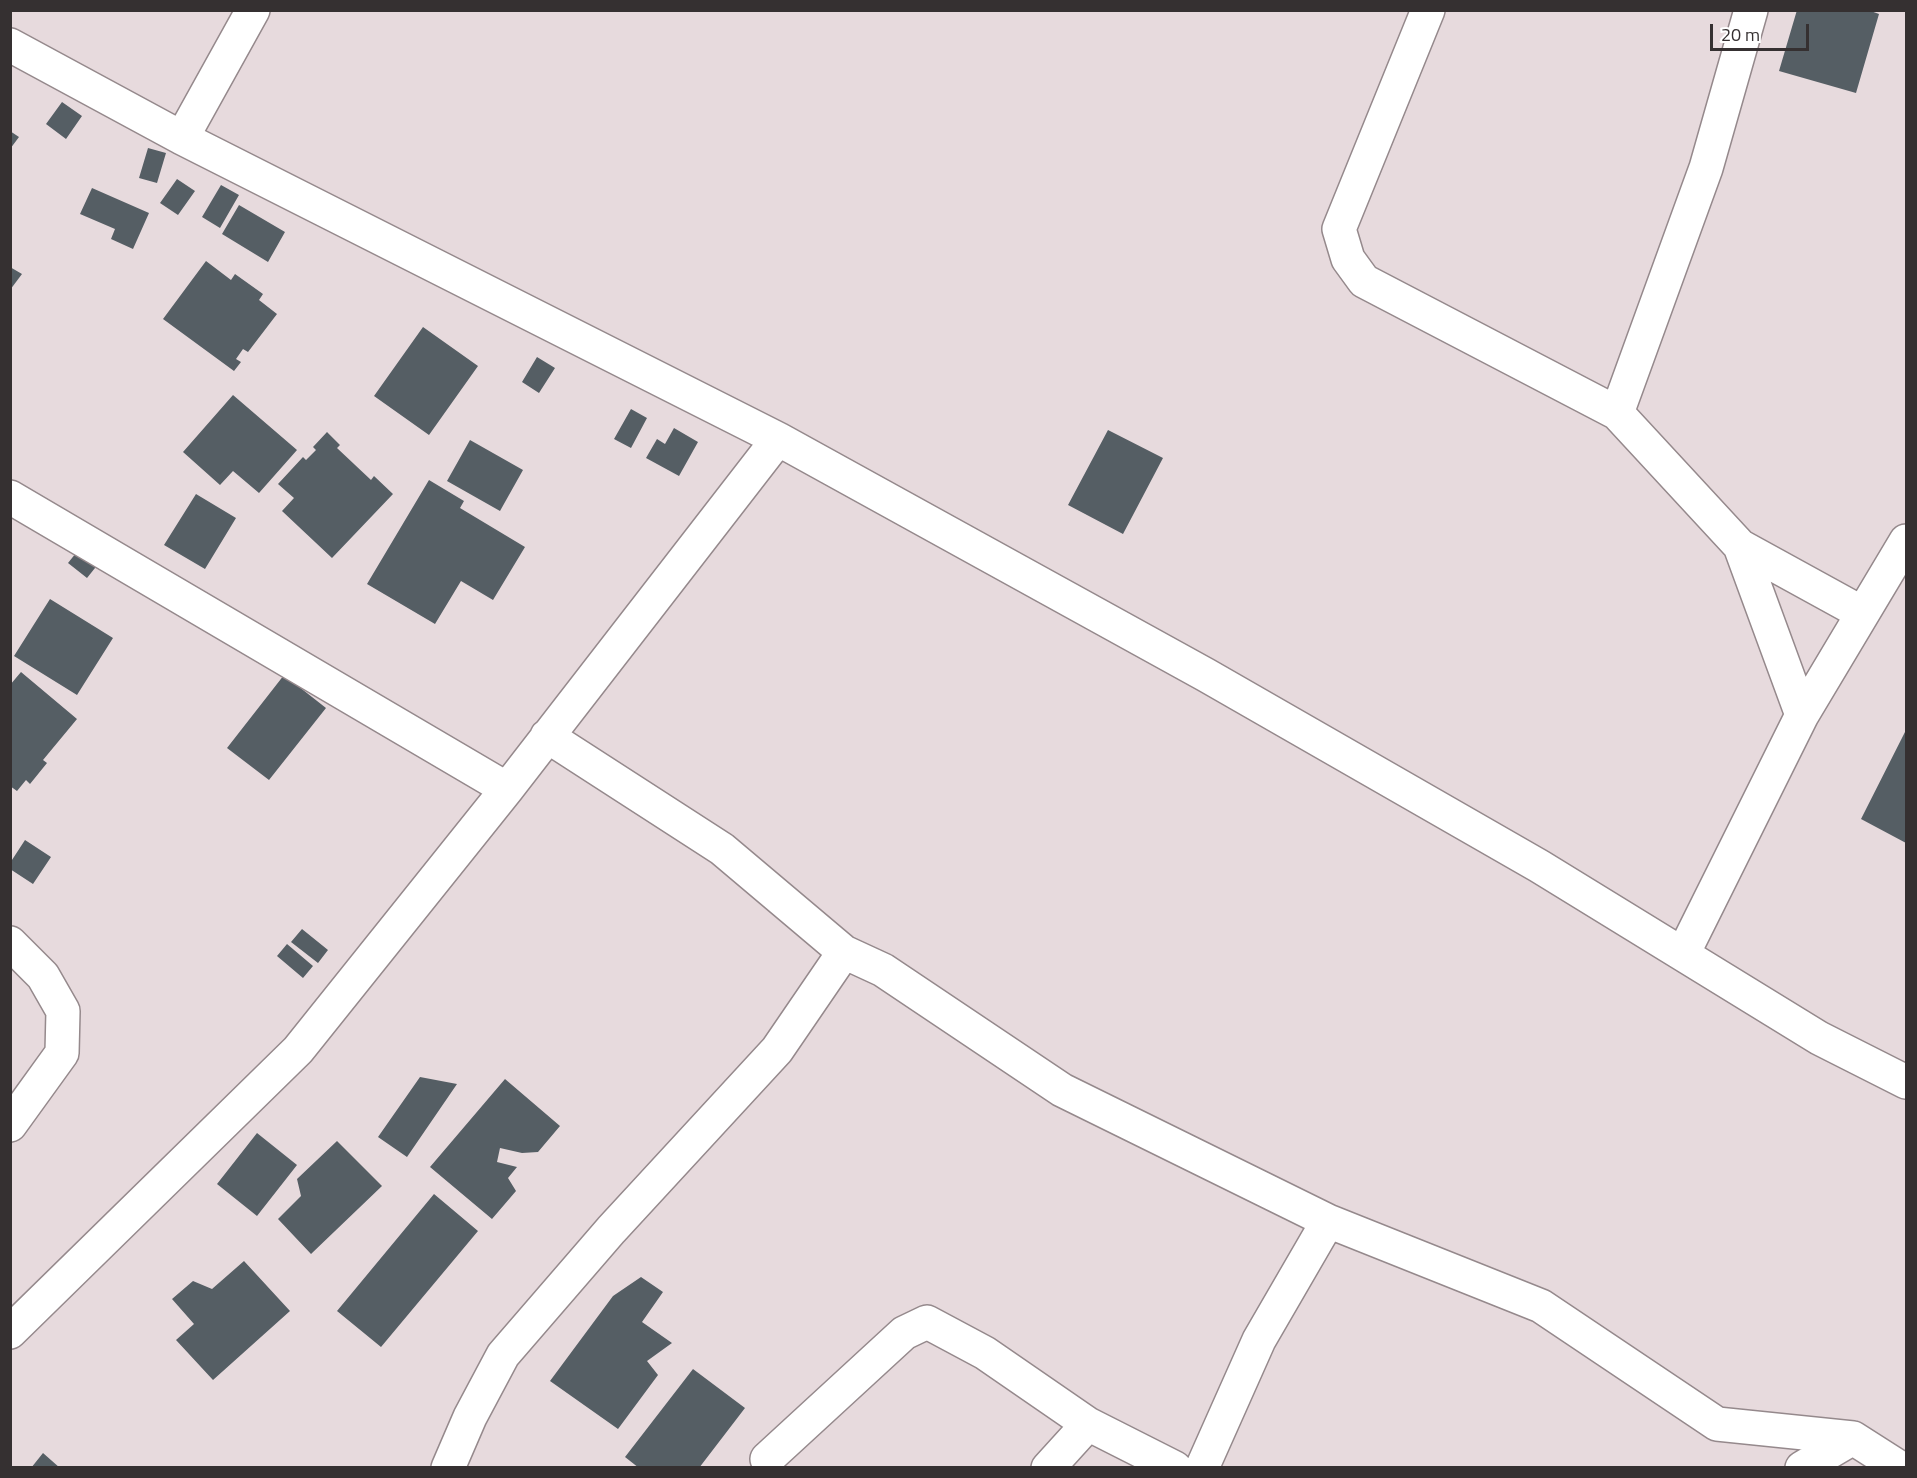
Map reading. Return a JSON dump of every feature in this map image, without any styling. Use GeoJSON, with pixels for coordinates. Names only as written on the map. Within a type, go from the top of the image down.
{"type":"FeatureCollection","features":[{"type":"Feature","properties":{"kind":"street"},"geometry":{"type":"LineString","coordinates":[[182,138],[253,10]]}},
{"type":"Feature","properties":{"kind":"street"},"geometry":{"type":"LineString","coordinates":[[1428,10],[1340,229],[1348,259],[1364,281],[1617,413],[1740,546],[1862,612]]}},
{"type":"Feature","properties":{"kind":"street"},"geometry":{"type":"LineString","coordinates":[[1617,413],[1706,168],[1751,10]]}},
{"type":"Feature","properties":{"kind":"street"},"geometry":{"type":"LineString","coordinates":[[10,45],[182,138],[778,439],[1206,675],[1539,866],[1820,1038],[1906,1082]]}},
{"type":"Feature","properties":{"kind":"street"},"geometry":{"type":"LineString","coordinates":[[10,1332],[298,1050],[507,789],[778,439]]}},
{"type":"Feature","properties":{"kind":"street"},"geometry":{"type":"LineString","coordinates":[[10,497],[507,789]]}},
{"type":"Feature","properties":{"kind":"street"},"geometry":{"type":"LineString","coordinates":[[1683,954],[1802,714],[1906,541]]}},
{"type":"Feature","properties":{"kind":"street"},"geometry":{"type":"LineString","coordinates":[[1740,546],[1802,714]]}},
{"type":"Feature","properties":{"kind":"street"},"geometry":{"type":"LineString","coordinates":[[547,736],[722,849],[844,952],[883,970],[1062,1090],[1328,1221],[1541,1306],[1717,1424],[1853,1438],[1900,1467]]}},
{"type":"Feature","properties":{"kind":"street"},"geometry":{"type":"LineString","coordinates":[[10,943],[43,976],[63,1011],[62,1053],[10,1125]]}},
{"type":"Feature","properties":{"kind":"street"},"geometry":{"type":"LineString","coordinates":[[448,1467],[470,1417],[503,1355],[611,1230],[777,1050],[844,952]]}},
{"type":"Feature","properties":{"kind":"street"},"geometry":{"type":"LineString","coordinates":[[1202,1467],[1259,1340],[1328,1221]]}},
{"type":"Feature","properties":{"kind":"street"},"geometry":{"type":"LineString","coordinates":[[767,1459],[904,1333],[927,1322],[986,1353],[1089,1424],[1175,1467]]}},
{"type":"Feature","properties":{"kind":"street"},"geometry":{"type":"LineString","coordinates":[[1048,1467],[1089,1424]]}},
{"type":"Feature","properties":{"kind":"street"},"geometry":{"type":"LineString","coordinates":[[1802,1467],[1853,1438]]}},
{"type":"Feature","properties":{"kind":"building"},"geometry":{"type":"Polygon","coordinates":[[[1797,10],[1868,10],[1879,14],[1856,93],[1779,71],[1797,10]]]}},
{"type":"Feature","properties":{"kind":"building"},"geometry":{"type":"Polygon","coordinates":[[[62,102],[82,116],[66,139],[46,124],[62,102]]]}},
{"type":"Feature","properties":{"kind":"building"},"geometry":{"type":"Polygon","coordinates":[[[10,131],[19,137],[10,149],[10,131]]]}},
{"type":"Feature","properties":{"kind":"building"},"geometry":{"type":"Polygon","coordinates":[[[148,148],[166,153],[157,183],[139,178],[148,148]]]}},
{"type":"Feature","properties":{"kind":"building"},"geometry":{"type":"Polygon","coordinates":[[[177,179],[195,191],[178,215],[160,203],[177,179]]]}},
{"type":"Feature","properties":{"kind":"building"},"geometry":{"type":"Polygon","coordinates":[[[221,185],[239,195],[220,228],[202,217],[221,185]]]}},
{"type":"Feature","properties":{"kind":"building"},"geometry":{"type":"Polygon","coordinates":[[[92,188],[149,213],[133,249],[111,239],[115,229],[80,214],[92,188]]]}},
{"type":"Feature","properties":{"kind":"building"},"geometry":{"type":"Polygon","coordinates":[[[239,205],[285,232],[268,262],[222,234],[239,205]]]}},
{"type":"Feature","properties":{"kind":"building"},"geometry":{"type":"Polygon","coordinates":[[[206,261],[231,280],[235,274],[263,294],[259,300],[277,314],[248,352],[243,349],[236,359],[241,362],[234,371],[163,319],[206,261]]]}},
{"type":"Feature","properties":{"kind":"building"},"geometry":{"type":"Polygon","coordinates":[[[10,267],[22,274],[10,290],[10,267]]]}},
{"type":"Feature","properties":{"kind":"building"},"geometry":{"type":"Polygon","coordinates":[[[423,327],[478,366],[429,435],[374,396],[423,327]]]}},
{"type":"Feature","properties":{"kind":"building"},"geometry":{"type":"Polygon","coordinates":[[[537,357],[555,368],[539,393],[522,382],[537,357]]]}},
{"type":"Feature","properties":{"kind":"building"},"geometry":{"type":"Polygon","coordinates":[[[233,395],[297,450],[259,493],[233,471],[220,485],[183,452],[233,395]]]}},
{"type":"Feature","properties":{"kind":"building"},"geometry":{"type":"Polygon","coordinates":[[[631,409],[647,418],[631,448],[614,439],[631,409]]]}},
{"type":"Feature","properties":{"kind":"building"},"geometry":{"type":"Polygon","coordinates":[[[674,428],[698,442],[679,476],[646,458],[657,439],[665,444],[674,428]]]}},
{"type":"Feature","properties":{"kind":"building"},"geometry":{"type":"Polygon","coordinates":[[[1108,430],[1163,458],[1123,534],[1068,505],[1108,430]]]}},
{"type":"Feature","properties":{"kind":"building"},"geometry":{"type":"Polygon","coordinates":[[[327,432],[340,445],[337,448],[371,480],[374,476],[393,494],[332,558],[282,511],[294,498],[278,484],[303,457],[306,460],[316,450],[313,447],[327,432]]]}},
{"type":"Feature","properties":{"kind":"building"},"geometry":{"type":"Polygon","coordinates":[[[470,440],[523,470],[500,511],[447,481],[470,440]]]}},
{"type":"Feature","properties":{"kind":"building"},"geometry":{"type":"Polygon","coordinates":[[[429,480],[464,501],[460,508],[525,547],[493,600],[461,581],[435,624],[367,584],[429,480]]]}},
{"type":"Feature","properties":{"kind":"building"},"geometry":{"type":"Polygon","coordinates":[[[196,494],[236,518],[205,569],[164,545],[196,494]]]}},
{"type":"Feature","properties":{"kind":"building"},"geometry":{"type":"Polygon","coordinates":[[[84,543],[103,558],[87,578],[68,563],[84,543]]]}},
{"type":"Feature","properties":{"kind":"building"},"geometry":{"type":"Polygon","coordinates":[[[50,599],[113,638],[77,695],[14,656],[50,599]]]}},
{"type":"Feature","properties":{"kind":"building"},"geometry":{"type":"Polygon","coordinates":[[[21,672],[77,719],[43,760],[47,763],[30,784],[26,780],[17,791],[10,786],[10,685],[21,672]]]}},
{"type":"Feature","properties":{"kind":"building"},"geometry":{"type":"Polygon","coordinates":[[[284,675],[326,708],[269,780],[227,748],[284,675]]]}},
{"type":"Feature","properties":{"kind":"building"},"geometry":{"type":"Polygon","coordinates":[[[1906,730],[1906,843],[1861,819],[1906,730]]]}},
{"type":"Feature","properties":{"kind":"building"},"geometry":{"type":"Polygon","coordinates":[[[25,840],[51,857],[33,884],[10,869],[10,863],[25,840]]]}},
{"type":"Feature","properties":{"kind":"building"},"geometry":{"type":"Polygon","coordinates":[[[302,929],[328,950],[318,963],[291,942],[302,929]]]}},
{"type":"Feature","properties":{"kind":"building"},"geometry":{"type":"Polygon","coordinates":[[[287,944],[313,966],[303,978],[277,956],[287,944]]]}},
{"type":"Feature","properties":{"kind":"building"},"geometry":{"type":"Polygon","coordinates":[[[420,1077],[457,1084],[407,1157],[378,1137],[420,1077]]]}},
{"type":"Feature","properties":{"kind":"building"},"geometry":{"type":"Polygon","coordinates":[[[505,1079],[560,1126],[538,1152],[522,1153],[500,1148],[497,1162],[517,1167],[508,1178],[516,1191],[492,1219],[430,1167],[505,1079]]]}},
{"type":"Feature","properties":{"kind":"building"},"geometry":{"type":"Polygon","coordinates":[[[257,1133],[297,1165],[257,1216],[217,1184],[257,1133]]]}},
{"type":"Feature","properties":{"kind":"building"},"geometry":{"type":"Polygon","coordinates":[[[337,1141],[382,1186],[311,1254],[278,1219],[301,1196],[297,1179],[337,1141]]]}},
{"type":"Feature","properties":{"kind":"building"},"geometry":{"type":"Polygon","coordinates":[[[434,1194],[478,1231],[381,1347],[337,1311],[434,1194]]]}},
{"type":"Feature","properties":{"kind":"building"},"geometry":{"type":"Polygon","coordinates":[[[244,1261],[290,1311],[213,1380],[176,1340],[194,1324],[172,1299],[193,1281],[212,1289],[244,1261]]]}},
{"type":"Feature","properties":{"kind":"building"},"geometry":{"type":"Polygon","coordinates":[[[641,1277],[663,1292],[642,1322],[672,1343],[647,1361],[658,1375],[618,1429],[550,1381],[613,1296],[641,1277]]]}},
{"type":"Feature","properties":{"kind":"building"},"geometry":{"type":"Polygon","coordinates":[[[693,1369],[745,1408],[699,1468],[639,1468],[625,1457],[693,1369]]]}},
{"type":"Feature","properties":{"kind":"building"},"geometry":{"type":"Polygon","coordinates":[[[43,1453],[60,1468],[31,1468],[43,1453]]]}}]}
